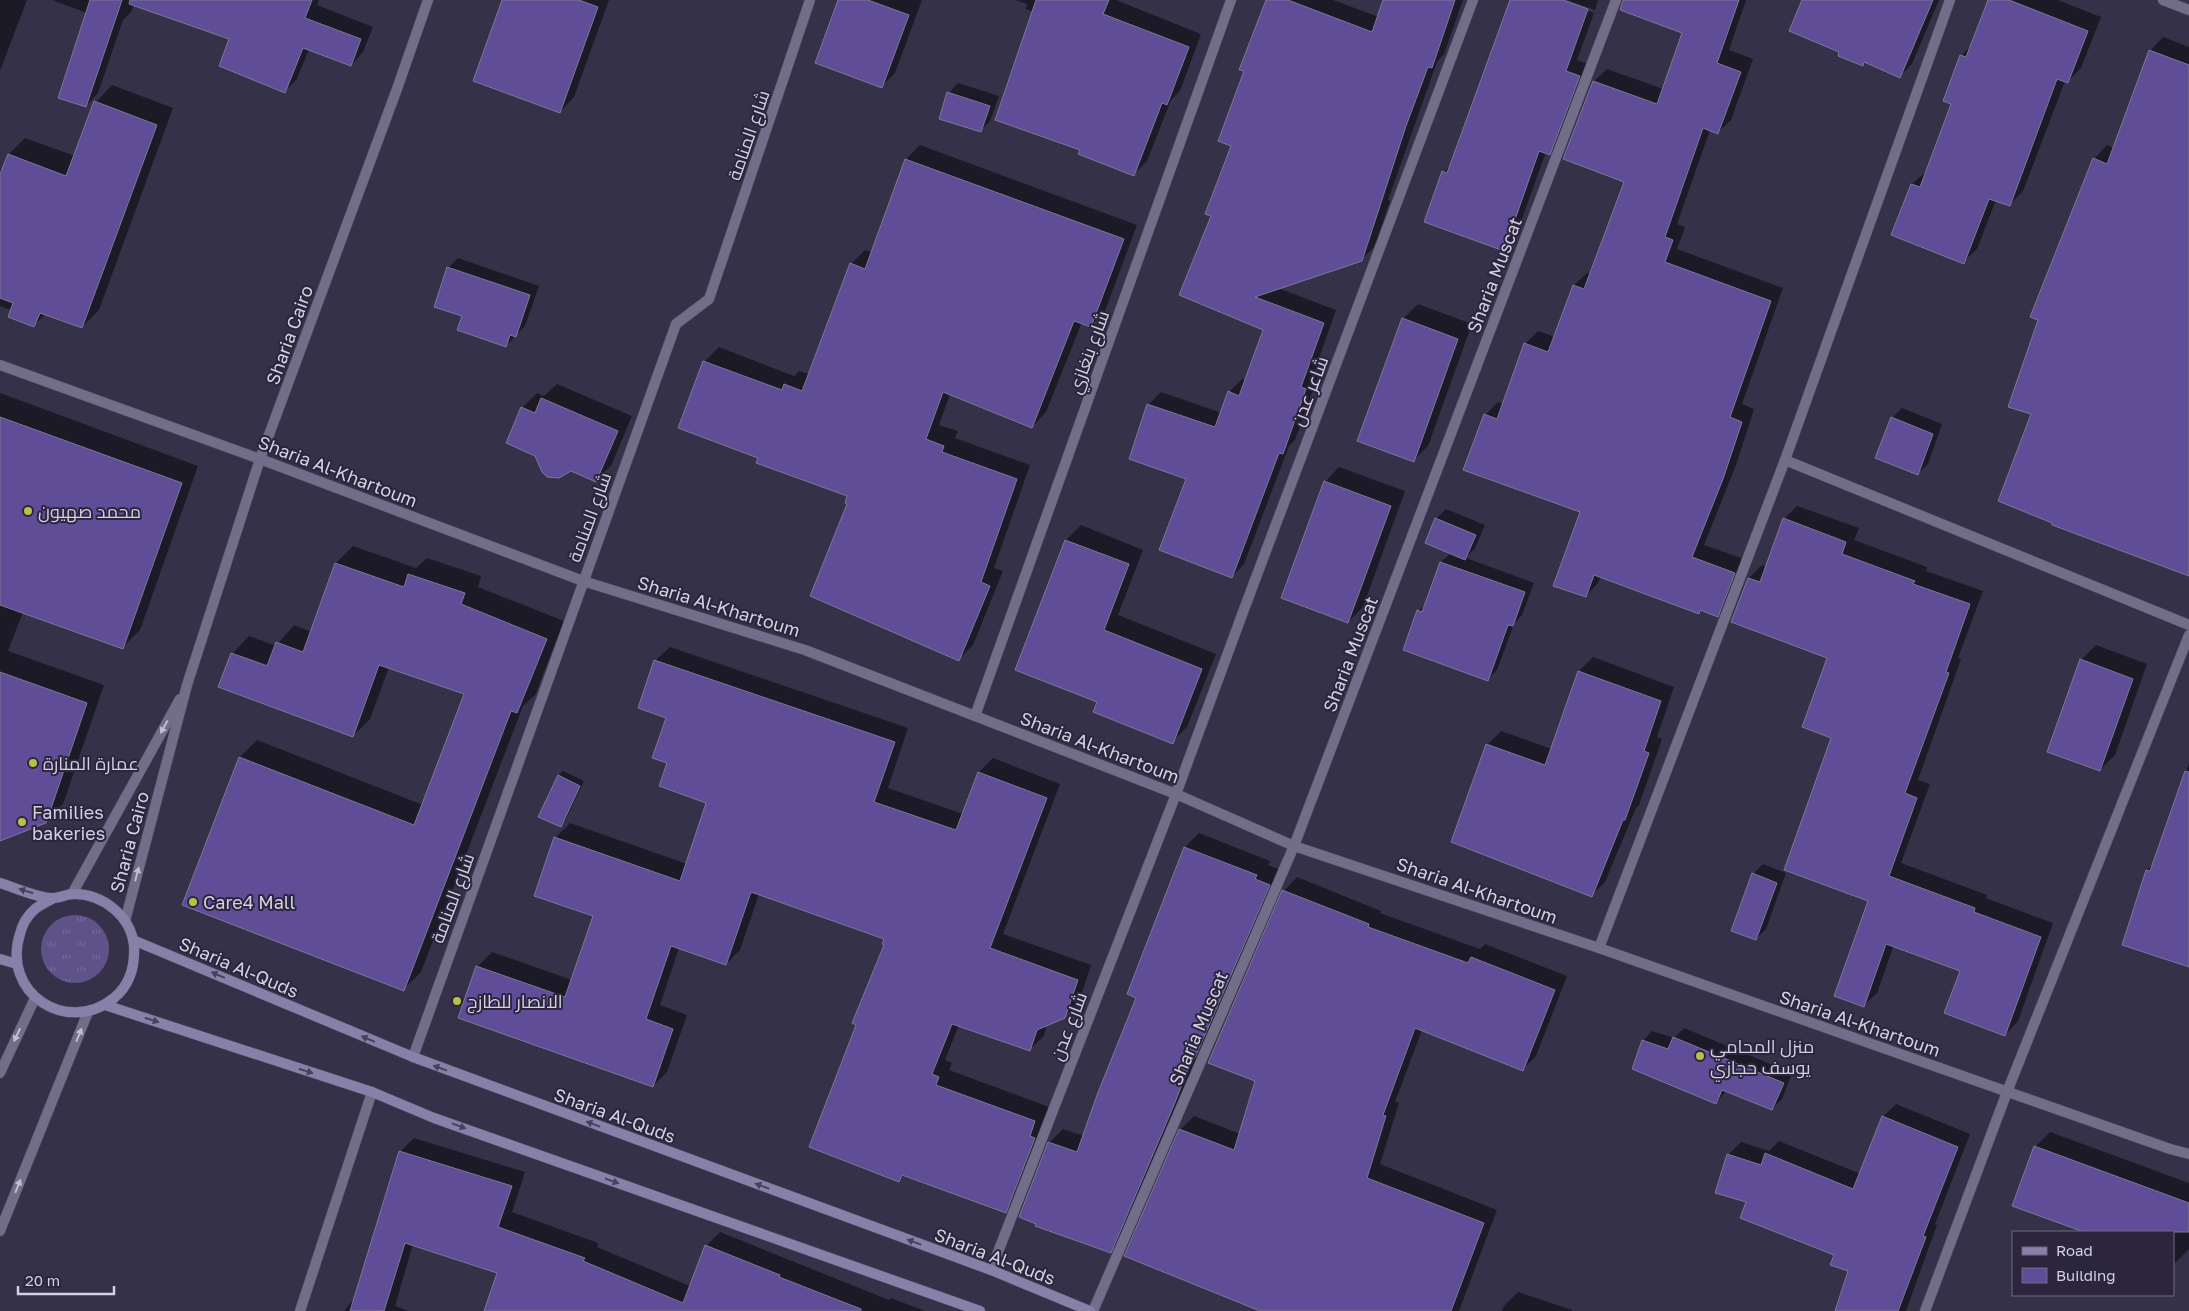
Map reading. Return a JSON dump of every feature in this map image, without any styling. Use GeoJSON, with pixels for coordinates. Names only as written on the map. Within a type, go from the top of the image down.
{"type":"FeatureCollection","features":[{"type":"Feature","properties":{"kind":"main road"},"geometry":{"type":"LineString","coordinates":[[0,883],[52,899]]}},
{"type":"Feature","properties":{"kind":"main road"},"geometry":{"type":"LineString","coordinates":[[72,894],[92,896],[111,905],[124,921],[133,940],[134,958],[130,977],[120,993],[105,1005],[88,1012],[68,1013],[50,1008],[35,998],[23,982],[17,964],[16,945],[22,926],[34,910],[52,899],[72,894]]}},
{"type":"Feature","properties":{"kind":"main road","name":"Sharia Al-Quds"},"geometry":{"type":"LineString","coordinates":[[133,940],[413,1058],[991,1270],[1092,1311]]}},
{"type":"Feature","properties":{"kind":"main road"},"geometry":{"type":"LineString","coordinates":[[0,959],[17,964]]}},
{"type":"Feature","properties":{"kind":"main road"},"geometry":{"type":"LineString","coordinates":[[105,1005],[372,1092],[434,1118],[980,1311]]}},
{"type":"Feature","properties":{"kind":"street","name":"Sharia Cairo"},"geometry":{"type":"LineString","coordinates":[[124,921],[187,685],[260,459],[428,0]]}},
{"type":"Feature","properties":{"kind":"street","name":"شارع المنامة"},"geometry":{"type":"LineString","coordinates":[[413,1058],[676,324],[709,299],[810,0]]}},
{"type":"Feature","properties":{"kind":"street","name":"شارع بنغازي"},"geometry":{"type":"LineString","coordinates":[[975,716],[1231,0]]}},
{"type":"Feature","properties":{"kind":"street","name":"شاعر عدن"},"geometry":{"type":"LineString","coordinates":[[1176,794],[1473,0]]}},
{"type":"Feature","properties":{"kind":"street","name":"Sharia Muscat"},"geometry":{"type":"LineString","coordinates":[[1092,1311],[1294,846],[1616,0]]}},
{"type":"Feature","properties":{"kind":"street"},"geometry":{"type":"LineString","coordinates":[[1599,948],[1785,460],[1950,0]]}},
{"type":"Feature","properties":{"kind":"street"},"geometry":{"type":"LineString","coordinates":[[2163,0],[2189,10]]}},
{"type":"Feature","properties":{"kind":"street","name":"Sharia Al-Khartoum"},"geometry":{"type":"LineString","coordinates":[[0,365],[260,459],[583,581],[805,650],[1176,794],[1294,846],[1599,948],[2189,1154]]}},
{"type":"Feature","properties":{"kind":"street"},"geometry":{"type":"LineString","coordinates":[[1785,460],[2189,625]]}},
{"type":"Feature","properties":{"kind":"street"},"geometry":{"type":"LineString","coordinates":[[1925,1311],[2007,1092],[2189,635]]}},
{"type":"Feature","properties":{"kind":"street","name":"Sharia Cairo"},"geometry":{"type":"LineString","coordinates":[[72,894],[187,685]]}},
{"type":"Feature","properties":{"kind":"street","name":"شارع عدن"},"geometry":{"type":"LineString","coordinates":[[991,1270],[1176,794]]}},
{"type":"Feature","properties":{"kind":"street"},"geometry":{"type":"LineString","coordinates":[[0,1073],[35,998]]}},
{"type":"Feature","properties":{"kind":"street"},"geometry":{"type":"LineString","coordinates":[[0,1231],[88,1012]]}},
{"type":"Feature","properties":{"kind":"street"},"geometry":{"type":"LineString","coordinates":[[300,1311],[372,1092]]}},
{"type":"Feature","properties":{"kind":"green space"},"geometry":{"type":"Polygon","coordinates":[[[68,915],[82,915],[94,920],[104,930],[109,942],[109,956],[104,968],[94,978],[82,983],[68,983],[56,978],[46,968],[41,956],[41,942],[46,930],[56,920],[68,915]]]}},
{"type":"Feature","properties":{"kind":"building"},"geometry":{"type":"Polygon","coordinates":[[[90,0],[122,0],[86,107],[58,98],[90,0]]]}},
{"type":"Feature","properties":{"kind":"building"},"geometry":{"type":"Polygon","coordinates":[[[130,0],[312,0],[305,18],[361,39],[351,66],[303,48],[285,93],[219,66],[229,39],[129,4],[130,0]]]}},
{"type":"Feature","properties":{"kind":"building"},"geometry":{"type":"Polygon","coordinates":[[[502,0],[579,0],[598,7],[560,113],[473,81],[502,0]]]}},
{"type":"Feature","properties":{"kind":"building"},"geometry":{"type":"Polygon","coordinates":[[[838,0],[868,0],[909,15],[882,88],[815,63],[838,0]]]}},
{"type":"Feature","properties":{"kind":"building"},"geometry":{"type":"Polygon","coordinates":[[[1036,0],[1109,0],[1103,14],[1189,47],[1167,105],[1162,103],[1134,176],[1078,154],[1080,150],[995,120],[1036,0]]]}},
{"type":"Feature","properties":{"kind":"building"},"geometry":{"type":"Polygon","coordinates":[[[1266,0],[1288,0],[1372,32],[1383,0],[1455,0],[1432,68],[1428,67],[1406,126],[1362,261],[1255,297],[1324,323],[1301,387],[1306,389],[1283,454],[1279,453],[1232,578],[1159,550],[1186,479],[1129,459],[1147,404],[1215,427],[1228,391],[1239,396],[1263,330],[1179,295],[1211,216],[1205,214],[1231,146],[1218,141],[1244,71],[1239,70],[1266,0]]]}},
{"type":"Feature","properties":{"kind":"building"},"geometry":{"type":"Polygon","coordinates":[[[1510,0],[1563,0],[1588,9],[1566,71],[1580,76],[1550,155],[1539,151],[1504,251],[1424,222],[1442,171],[1447,173],[1510,0]]]}},
{"type":"Feature","properties":{"kind":"building"},"geometry":{"type":"Polygon","coordinates":[[[1623,0],[1739,0],[1717,63],[1741,72],[1718,134],[1703,128],[1665,237],[1673,240],[1665,262],[1771,301],[1730,417],[1742,422],[1723,479],[1692,557],[1735,573],[1718,617],[1700,610],[1699,614],[1594,575],[1586,597],[1553,586],[1580,512],[1463,470],[1484,414],[1497,419],[1524,343],[1548,352],[1573,285],[1584,289],[1624,182],[1563,159],[1593,81],[1657,104],[1682,33],[1620,10],[1623,0]]]}},
{"type":"Feature","properties":{"kind":"building"},"geometry":{"type":"Polygon","coordinates":[[[1802,0],[1933,0],[1900,78],[1864,62],[1863,66],[1838,56],[1839,52],[1789,31],[1802,0]]]}},
{"type":"Feature","properties":{"kind":"building"},"geometry":{"type":"Polygon","coordinates":[[[1988,0],[2009,0],[2088,31],[2068,83],[2057,79],[2010,206],[1989,199],[1964,264],[1891,235],[1911,184],[1920,187],[1951,104],[1943,101],[1960,55],[1966,57],[1988,0]]]}},
{"type":"Feature","properties":{"kind":"building"},"geometry":{"type":"Polygon","coordinates":[[[2149,50],[2189,65],[2189,576],[2052,525],[2052,523],[1998,501],[2031,414],[2008,407],[2038,320],[2030,317],[2093,158],[2107,164],[2149,50]]]}},
{"type":"Feature","properties":{"kind":"building"},"geometry":{"type":"Polygon","coordinates":[[[947,92],[990,106],[981,132],[939,119],[947,92]]]}},
{"type":"Feature","properties":{"kind":"building"},"geometry":{"type":"Polygon","coordinates":[[[94,101],[157,125],[82,328],[40,313],[34,327],[8,317],[13,303],[0,298],[0,174],[8,154],[66,176],[94,101]]]}},
{"type":"Feature","properties":{"kind":"building"},"geometry":{"type":"Polygon","coordinates":[[[905,159],[1124,239],[1091,327],[1074,321],[1032,428],[943,392],[926,439],[944,446],[942,452],[1017,479],[981,582],[990,586],[959,661],[810,596],[847,504],[845,503],[847,496],[756,463],[758,458],[678,428],[703,361],[782,390],[784,384],[802,391],[850,263],[865,269],[905,159]]]}},
{"type":"Feature","properties":{"kind":"building"},"geometry":{"type":"Polygon","coordinates":[[[447,267],[530,295],[516,337],[510,335],[506,347],[457,330],[462,316],[434,307],[447,267]]]}},
{"type":"Feature","properties":{"kind":"building"},"geometry":{"type":"Polygon","coordinates":[[[1402,318],[1458,339],[1414,462],[1357,441],[1402,318]]]}},
{"type":"Feature","properties":{"kind":"building"},"geometry":{"type":"Polygon","coordinates":[[[541,398],[618,431],[596,482],[571,471],[559,478],[547,477],[542,472],[535,456],[506,443],[521,407],[535,413],[541,398]]]}},
{"type":"Feature","properties":{"kind":"building"},"geometry":{"type":"Polygon","coordinates":[[[0,417],[182,483],[123,649],[0,605],[0,417]]]}},
{"type":"Feature","properties":{"kind":"building"},"geometry":{"type":"Polygon","coordinates":[[[1891,417],[1933,434],[1918,475],[1875,458],[1891,417]]]}},
{"type":"Feature","properties":{"kind":"building"},"geometry":{"type":"Polygon","coordinates":[[[1324,481],[1391,506],[1348,623],[1281,598],[1324,481]]]}},
{"type":"Feature","properties":{"kind":"building"},"geometry":{"type":"Polygon","coordinates":[[[1435,518],[1476,535],[1465,560],[1425,543],[1435,518]]]}},
{"type":"Feature","properties":{"kind":"building"},"geometry":{"type":"Polygon","coordinates":[[[1783,518],[1846,542],[1842,554],[1915,581],[1913,584],[1970,604],[1946,672],[1949,673],[1905,793],[1917,798],[1889,876],[1975,908],[1974,912],[2041,937],[2005,1036],[1944,1013],[1960,971],[1886,944],[1864,1007],[1834,996],[1868,901],[1784,870],[1831,738],[1802,727],[1827,658],[1731,622],[1748,578],[1760,582],[1783,518]]]}},
{"type":"Feature","properties":{"kind":"building"},"geometry":{"type":"Polygon","coordinates":[[[1065,540],[1129,564],[1104,630],[1202,669],[1173,744],[1093,712],[1097,702],[1015,670],[1065,540]]]}},
{"type":"Feature","properties":{"kind":"building"},"geometry":{"type":"Polygon","coordinates":[[[1440,562],[1525,592],[1513,626],[1508,625],[1488,681],[1403,650],[1417,610],[1422,612],[1440,562]]]}},
{"type":"Feature","properties":{"kind":"building"},"geometry":{"type":"Polygon","coordinates":[[[335,563],[404,587],[408,574],[465,593],[461,604],[547,639],[517,713],[511,711],[404,991],[182,905],[239,757],[414,825],[464,694],[379,665],[353,737],[218,687],[231,653],[267,666],[276,642],[303,652],[335,563]]]}},
{"type":"Feature","properties":{"kind":"building"},"geometry":{"type":"Polygon","coordinates":[[[2080,659],[2133,679],[2100,771],[2047,752],[2080,659]]]}},
{"type":"Feature","properties":{"kind":"building"},"geometry":{"type":"Polygon","coordinates":[[[654,660],[895,742],[874,802],[956,830],[978,772],[1047,798],[990,948],[1078,980],[1065,1018],[1037,1030],[1030,1051],[952,1024],[932,1074],[939,1077],[936,1085],[1035,1121],[1030,1136],[1035,1138],[1006,1213],[902,1175],[899,1182],[809,1147],[856,1025],[852,1023],[884,945],[882,944],[884,939],[751,892],[726,965],[671,946],[646,1019],[673,1029],[653,1087],[458,1018],[476,966],[565,997],[593,916],[534,896],[554,837],[680,881],[706,803],[659,786],[667,763],[652,758],[666,718],[638,708],[654,660]]]}},
{"type":"Feature","properties":{"kind":"building"},"geometry":{"type":"Polygon","coordinates":[[[1578,671],[1661,701],[1644,751],[1649,753],[1625,820],[1623,820],[1592,897],[1451,842],[1486,744],[1545,765],[1578,671]]]}},
{"type":"Feature","properties":{"kind":"building","name":"عمارة المنارة"},"geometry":{"type":"Polygon","coordinates":[[[0,672],[87,703],[46,823],[0,841],[0,672]]]}},
{"type":"Feature","properties":{"kind":"building"},"geometry":{"type":"Polygon","coordinates":[[[2185,771],[2189,772],[2189,967],[2122,945],[2146,870],[2150,871],[2185,771]]]}},
{"type":"Feature","properties":{"kind":"building"},"geometry":{"type":"Polygon","coordinates":[[[558,775],[580,786],[561,827],[538,817],[558,775]]]}},
{"type":"Feature","properties":{"kind":"building"},"geometry":{"type":"Polygon","coordinates":[[[1184,847],[1257,875],[1255,879],[1270,885],[1195,1058],[1193,1057],[1111,1253],[1035,1226],[1036,1224],[1019,1217],[1048,1142],[1077,1152],[1097,1095],[1136,998],[1127,994],[1184,847]]]}},
{"type":"Feature","properties":{"kind":"building"},"geometry":{"type":"Polygon","coordinates":[[[1752,873],[1777,883],[1756,940],[1731,931],[1752,873]]]}},
{"type":"Feature","properties":{"kind":"building"},"geometry":{"type":"Polygon","coordinates":[[[1282,890],[1369,924],[1368,927],[1468,963],[1471,957],[1555,990],[1523,1071],[1415,1028],[1383,1115],[1386,1116],[1367,1178],[1484,1223],[1451,1311],[1260,1311],[1124,1256],[1179,1129],[1234,1150],[1255,1081],[1208,1063],[1282,890]]]}},
{"type":"Feature","properties":{"kind":"building"},"geometry":{"type":"Polygon","coordinates":[[[1673,1037],[1784,1083],[1772,1110],[1722,1090],[1716,1104],[1632,1069],[1642,1040],[1668,1049],[1673,1037]]]}},
{"type":"Feature","properties":{"kind":"building"},"geometry":{"type":"Polygon","coordinates":[[[1882,1116],[1958,1147],[1923,1236],[1926,1237],[1898,1311],[1835,1311],[1848,1271],[1830,1265],[1834,1255],[1740,1218],[1746,1202],[1715,1193],[1727,1154],[1761,1165],[1765,1153],[1853,1189],[1882,1116]]]}},
{"type":"Feature","properties":{"kind":"building"},"geometry":{"type":"Polygon","coordinates":[[[2034,1146],[2189,1203],[2189,1232],[2081,1231],[2012,1206],[2034,1146]]]}},
{"type":"Feature","properties":{"kind":"building"},"geometry":{"type":"Polygon","coordinates":[[[399,1151],[512,1186],[498,1227],[585,1258],[583,1261],[683,1303],[705,1245],[780,1275],[779,1277],[861,1309],[861,1311],[484,1311],[497,1273],[405,1243],[384,1311],[350,1311],[399,1151]]]}},
{"type":"Feature","properties":{"kind":"place","name":"محمد صهيون"},"geometry":{"type":"Point","coordinates":[28,511]}},
{"type":"Feature","properties":{"kind":"place","name":"عمارة المنارة"},"geometry":{"type":"Point","coordinates":[33,763]}},
{"type":"Feature","properties":{"kind":"place","name":"Families bakeries"},"geometry":{"type":"Point","coordinates":[22,822]}},
{"type":"Feature","properties":{"kind":"place","name":"Care4 Mall"},"geometry":{"type":"Point","coordinates":[193,902]}},
{"type":"Feature","properties":{"kind":"place","name":"الانصار للطازج"},"geometry":{"type":"Point","coordinates":[457,1001]}},
{"type":"Feature","properties":{"kind":"place","name":"منزل المحامي يوسف حجازي"},"geometry":{"type":"Point","coordinates":[1700,1056]}}]}
